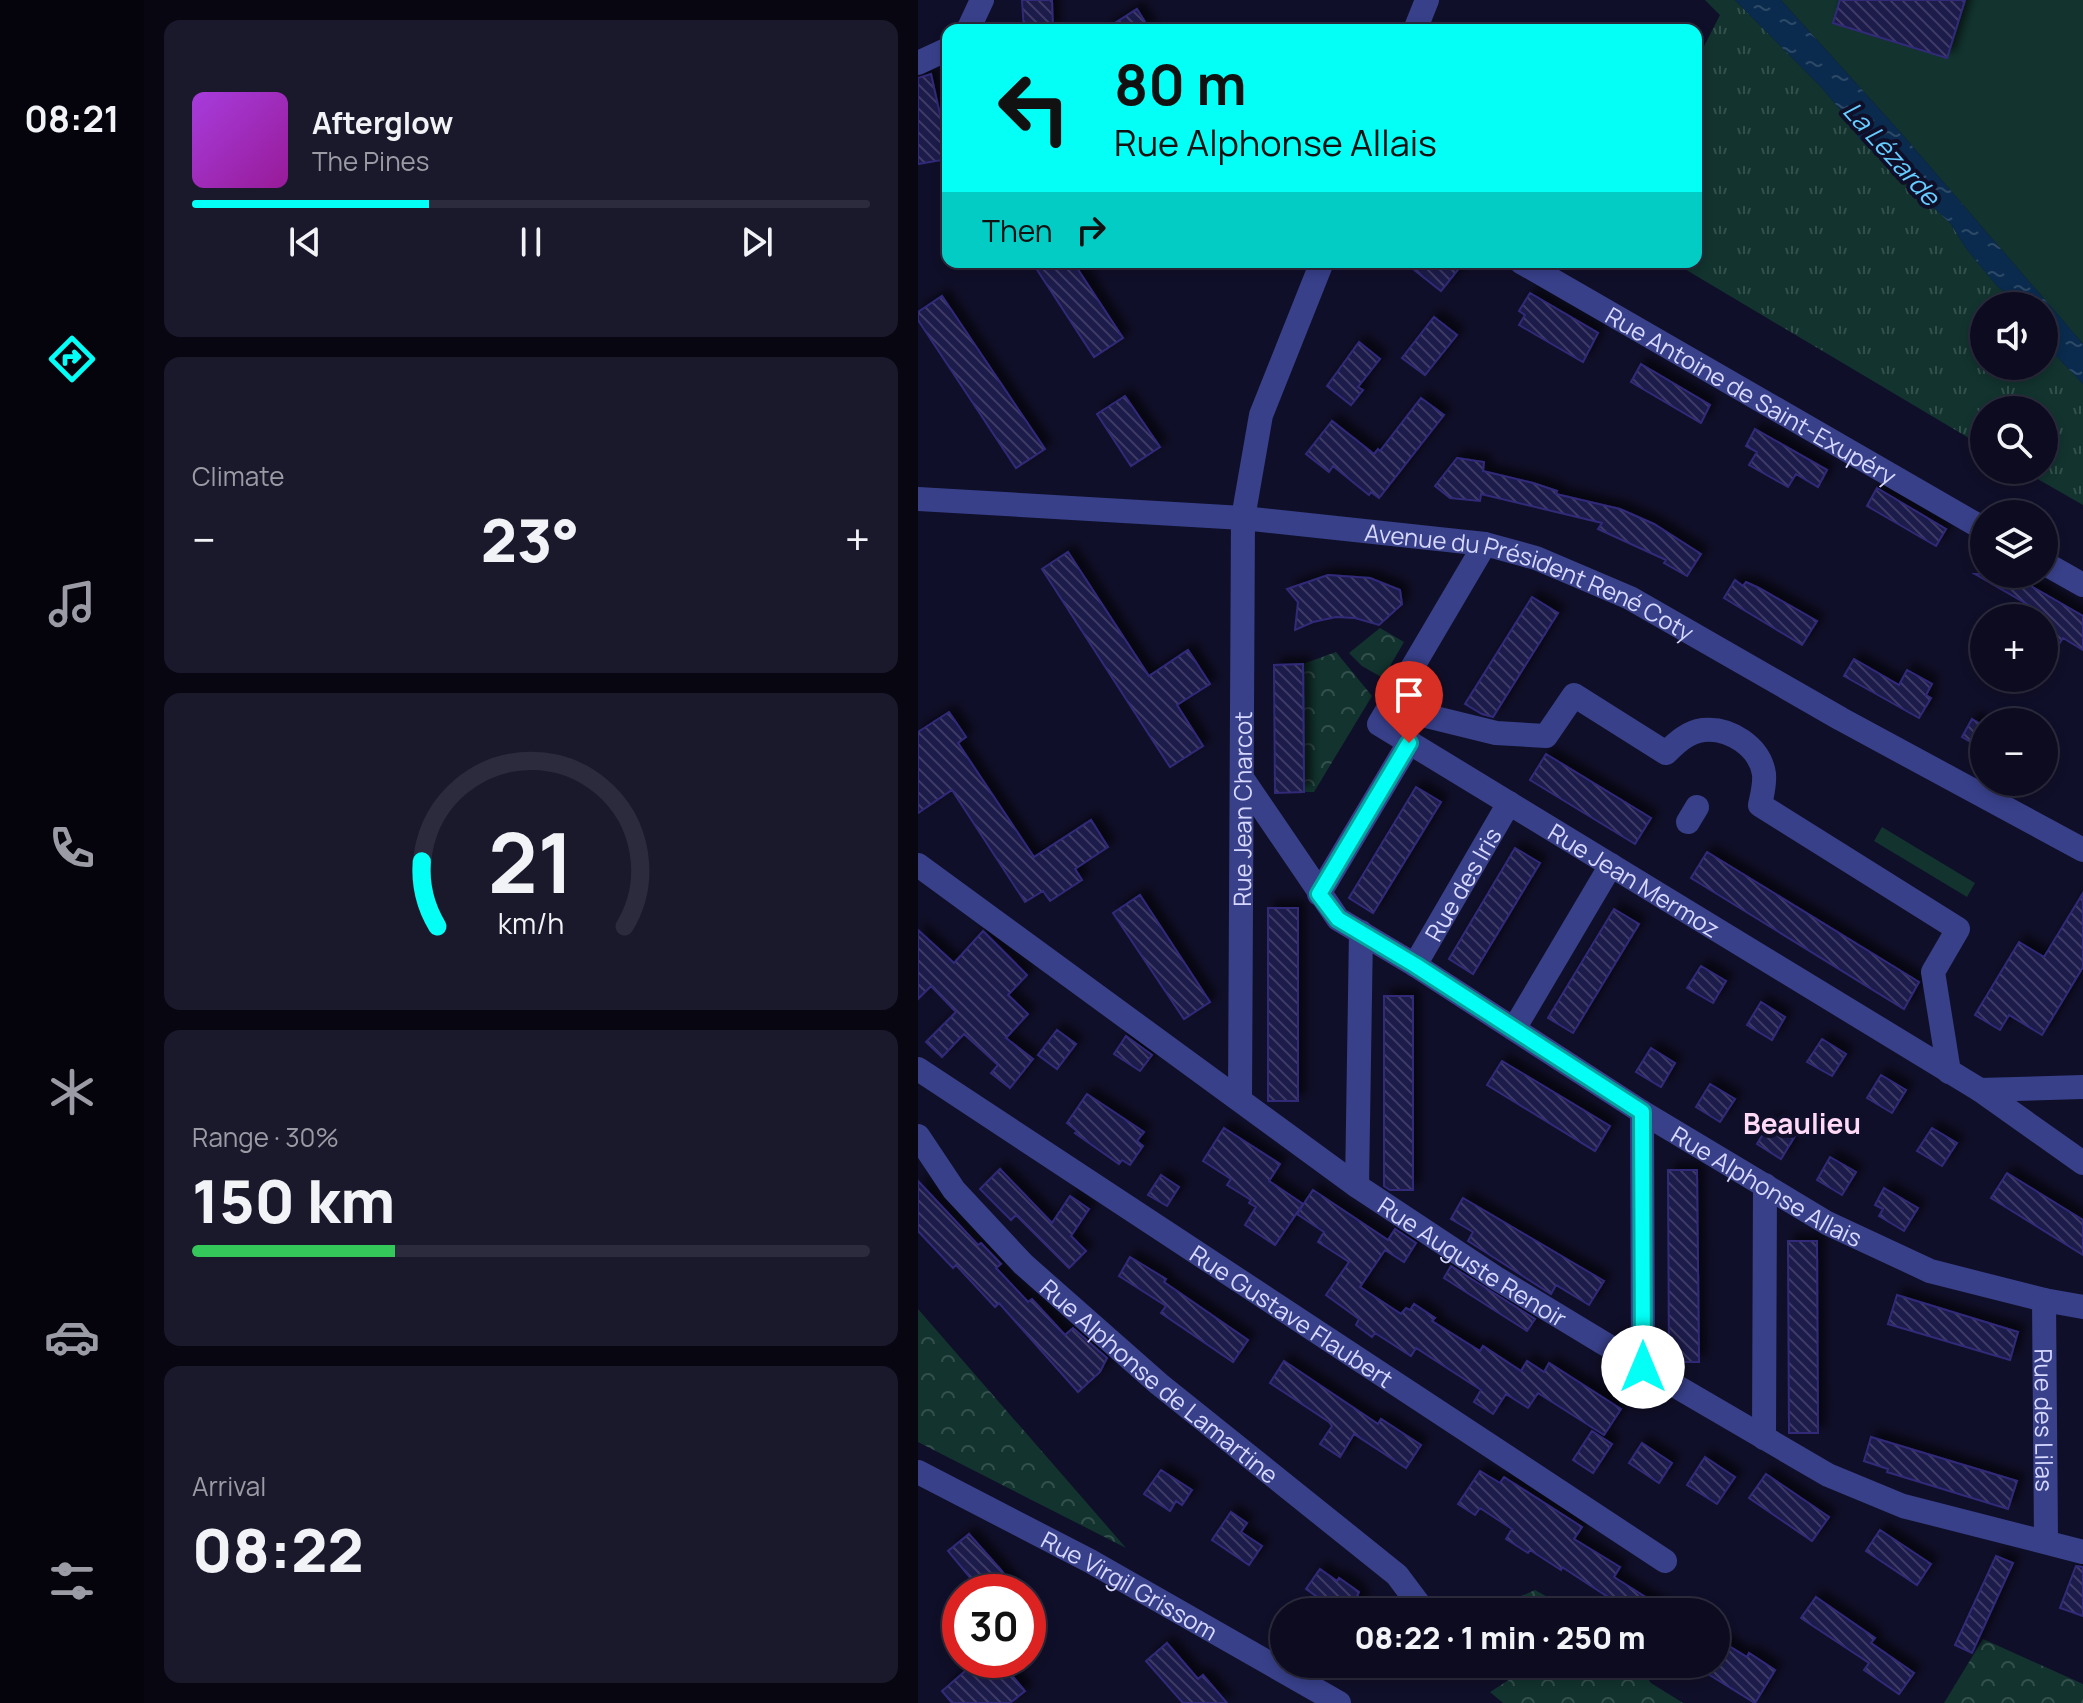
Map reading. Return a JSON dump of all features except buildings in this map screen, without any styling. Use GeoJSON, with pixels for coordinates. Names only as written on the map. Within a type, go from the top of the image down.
{"type":"FeatureCollection","features":[{"type":"Feature","properties":{"kind":"street"},"geometry":{"type":"LineString","coordinates":[[972,24],[982,0]]}},
{"type":"Feature","properties":{"kind":"street"},"geometry":{"type":"LineString","coordinates":[[1417,24],[1427,0]]}},
{"type":"Feature","properties":{"kind":"street"},"geometry":{"type":"LineString","coordinates":[[918,63],[942,52]]}},
{"type":"Feature","properties":{"kind":"street","name":"Rue Jean Charcot"},"geometry":{"type":"LineString","coordinates":[[1240,1099],[1243,518],[1261,415],[1320,268]]}},
{"type":"Feature","properties":{"kind":"street","name":"Rue Antoine de Saint-Exupéry"},"geometry":{"type":"LineString","coordinates":[[1531,268],[1970,521]]}},
{"type":"Feature","properties":{"kind":"street","name":"Avenue du Président René Coty"},"geometry":{"type":"LineString","coordinates":[[918,499],[1243,518],[1485,544],[1536,558],[1630,598],[1841,719],[2083,850]]}},
{"type":"Feature","properties":{"kind":"street"},"geometry":{"type":"LineString","coordinates":[[1485,544],[1390,707],[1496,733],[1546,736],[1574,695],[1666,753],[1687,735],[1702,730],[1731,734],[1750,745],[1762,764],[1764,776],[1760,805],[1958,929],[1933,972],[1949,1072]]}},
{"type":"Feature","properties":{"kind":"street"},"geometry":{"type":"LineString","coordinates":[[2058,571],[2083,585]]}},
{"type":"Feature","properties":{"kind":"street","name":"Rue Jean Mermoz"},"geometry":{"type":"LineString","coordinates":[[1390,707],[1379,724],[1980,1090],[2083,1163]]}},
{"type":"Feature","properties":{"kind":"street"},"geometry":{"type":"LineString","coordinates":[[1319,894],[1409,743]]}},
{"type":"Feature","properties":{"kind":"street","name":"Rue Alphonse Allais"},"geometry":{"type":"LineString","coordinates":[[1242,778],[1338,919],[1415,965],[1642,1112],[1827,1223],[1930,1271],[2083,1307]]}},
{"type":"Feature","properties":{"kind":"street","name":"Rue des Iris"},"geometry":{"type":"LineString","coordinates":[[1415,965],[1509,803]]}},
{"type":"Feature","properties":{"kind":"street","name":"Rue Auguste Renoir"},"geometry":{"type":"LineString","coordinates":[[918,865],[1357,1186],[1496,1278],[1643,1367],[1828,1475],[1903,1506],[2083,1552]]}},
{"type":"Feature","properties":{"kind":"street"},"geometry":{"type":"LineString","coordinates":[[1514,1029],[1611,865]]}},
{"type":"Feature","properties":{"kind":"street"},"geometry":{"type":"LineString","coordinates":[[1357,1186],[1361,932]]}},
{"type":"Feature","properties":{"kind":"street","name":"Rue Gustave Flaubert"},"geometry":{"type":"LineString","coordinates":[[918,1069],[1665,1561]]}},
{"type":"Feature","properties":{"kind":"street"},"geometry":{"type":"LineString","coordinates":[[1980,1090],[2083,1087]]}},
{"type":"Feature","properties":{"kind":"street"},"geometry":{"type":"LineString","coordinates":[[1642,1112],[1643,1367]]}},
{"type":"Feature","properties":{"kind":"street","name":"Rue Alphonse de Lamartine"},"geometry":{"type":"LineString","coordinates":[[918,1136],[954,1190],[1023,1264],[1171,1394],[1397,1575],[1414,1598]]}},
{"type":"Feature","properties":{"kind":"street"},"geometry":{"type":"LineString","coordinates":[[1764,1438],[1765,1185]]}},
{"type":"Feature","properties":{"kind":"street","name":"Rue des Lilas"},"geometry":{"type":"LineString","coordinates":[[2044,1300],[2046,1541]]}},
{"type":"Feature","properties":{"kind":"street","name":"Rue Virgil Grissom"},"geometry":{"type":"LineString","coordinates":[[918,1472],[1090,1561],[1339,1703]]}},
{"type":"Feature","properties":{"kind":"green space"},"geometry":{"type":"Polygon","coordinates":[[[1705,0],[1735,0],[1821,87],[1860,139],[1951,224],[1965,247],[2004,292],[1970,292],[1970,380],[2058,380],[2058,358],[2083,384],[2083,505],[2046,484],[2058,484],[2058,396],[1970,396],[1970,439],[1683,268],[1702,268],[1702,50],[1720,15],[1705,0]]]}},
{"type":"Feature","properties":{"kind":"green space"},"geometry":{"type":"Polygon","coordinates":[[[1781,0],[2083,0],[2083,344],[2058,315],[2058,292],[2038,292],[1781,0]]]}},
{"type":"Feature","properties":{"kind":"green space"},"geometry":{"type":"Polygon","coordinates":[[[1380,628],[1404,642],[1383,678],[1362,666],[1349,653],[1380,628]]]}},
{"type":"Feature","properties":{"kind":"green space"},"geometry":{"type":"Polygon","coordinates":[[[1336,652],[1372,696],[1314,792],[1304,792],[1303,664],[1336,652]]]}},
{"type":"Feature","properties":{"kind":"green space"},"geometry":{"type":"Polygon","coordinates":[[[1882,827],[1975,883],[1967,897],[1874,841],[1882,827]]]}},
{"type":"Feature","properties":{"kind":"green space"},"geometry":{"type":"Polygon","coordinates":[[[918,1309],[1126,1548],[918,1442],[918,1309]]]}},
{"type":"Feature","properties":{"kind":"green space"},"geometry":{"type":"Polygon","coordinates":[[[1535,1590],[1549,1598],[1517,1598],[1535,1590]]]}},
{"type":"Feature","properties":{"kind":"green space"},"geometry":{"type":"Polygon","coordinates":[[[1983,1639],[2083,1684],[2083,1703],[1944,1703],[1983,1639]]]}},
{"type":"Feature","properties":{"kind":"green space"},"geometry":{"type":"Polygon","coordinates":[[[1512,1678],[1647,1678],[1683,1703],[1503,1703],[1490,1692],[1512,1678]]]}},
{"type":"Feature","properties":{"kind":"water","name":"La Lézarde"},"geometry":{"type":"Polygon","coordinates":[[[1735,0],[1781,0],[2038,292],[2004,292],[1997,286],[1965,247],[1951,224],[1860,139],[1821,87],[1735,0]]]}},
{"type":"Feature","properties":{"kind":"water"},"geometry":{"type":"Polygon","coordinates":[[[2058,315],[2083,344],[2083,384],[2058,358],[2058,315]]]}},
{"type":"Feature","properties":{"kind":"district","name":"Beaulieu"},"geometry":{"type":"Point","coordinates":[1802,1123]}},
{"type":"Feature","properties":{"kind":"route"},"geometry":{"type":"LineString","coordinates":[[1409,743],[1319,894],[1338,919],[1415,965],[1642,1112],[1643,1367]]}}]}
